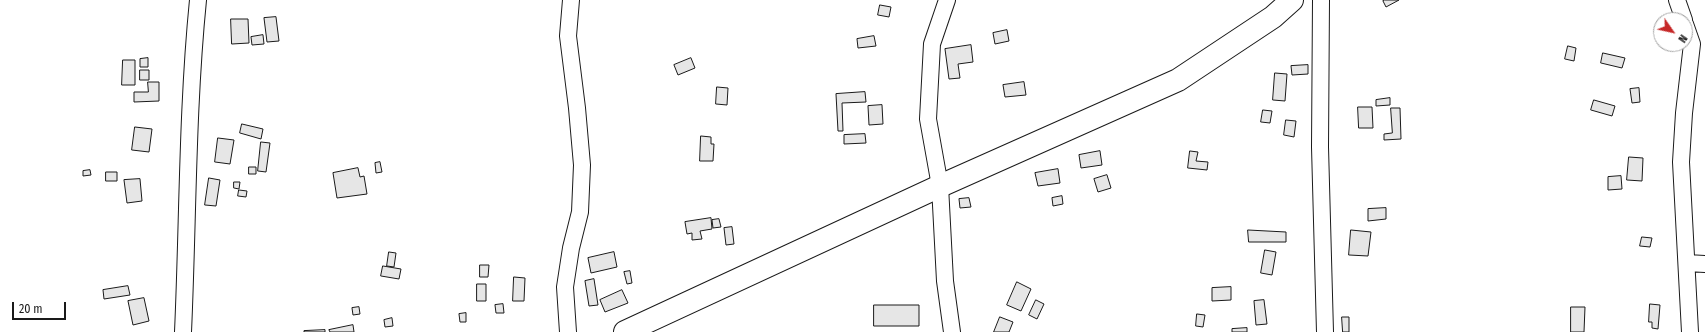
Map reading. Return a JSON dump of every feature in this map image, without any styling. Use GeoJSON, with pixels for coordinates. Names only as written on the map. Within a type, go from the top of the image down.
{"type":"FeatureCollection","features":[{"type":"Feature","properties":{"kind":"street"},"geometry":{"type":"LineString","coordinates":[[183,332],[190,120],[198,0]]}},
{"type":"Feature","properties":{"kind":"street"},"geometry":{"type":"LineString","coordinates":[[568,332],[565,287],[580,212],[582,165],[568,36],[571,0]]}},
{"type":"Feature","properties":{"kind":"street"},"geometry":{"type":"LineString","coordinates":[[947,0],[932,44],[928,119],[940,186],[945,281],[952,332]]}},
{"type":"Feature","properties":{"kind":"street"},"geometry":{"type":"LineString","coordinates":[[625,332],[940,186],[1178,80],[1274,17],[1292,0]]}},
{"type":"Feature","properties":{"kind":"street"},"geometry":{"type":"LineString","coordinates":[[1321,0],[1320,147],[1325,332]]}},
{"type":"Feature","properties":{"kind":"street"},"geometry":{"type":"LineString","coordinates":[[1677,0],[1681,12]]}},
{"type":"Feature","properties":{"kind":"street"},"geometry":{"type":"LineString","coordinates":[[1690,332],[1687,263],[1682,210],[1681,162],[1684,113],[1691,52]]}},
{"type":"Feature","properties":{"kind":"street"},"geometry":{"type":"LineString","coordinates":[[1687,263],[1705,264]]}},
{"type":"Feature","properties":{"kind":"building"},"geometry":{"type":"Polygon","coordinates":[[[1399,0],[1386,7],[1383,1],[1399,0]]]}},
{"type":"Feature","properties":{"kind":"building"},"geometry":{"type":"Polygon","coordinates":[[[880,5],[891,7],[889,17],[878,15],[880,5]]]}},
{"type":"Feature","properties":{"kind":"building"},"geometry":{"type":"Polygon","coordinates":[[[276,17],[279,41],[267,42],[264,18],[276,17]]]}},
{"type":"Feature","properties":{"kind":"building"},"geometry":{"type":"Polygon","coordinates":[[[231,19],[248,19],[249,43],[232,44],[231,19]]]}},
{"type":"Feature","properties":{"kind":"building"},"geometry":{"type":"Polygon","coordinates":[[[1007,30],[1009,41],[995,44],[993,33],[1007,30]]]}},
{"type":"Feature","properties":{"kind":"building"},"geometry":{"type":"Polygon","coordinates":[[[263,35],[264,44],[252,45],[251,37],[263,35]]]}},
{"type":"Feature","properties":{"kind":"building"},"geometry":{"type":"Polygon","coordinates":[[[874,36],[876,46],[858,48],[857,39],[874,36]]]}},
{"type":"Feature","properties":{"kind":"building"},"geometry":{"type":"Polygon","coordinates":[[[971,45],[973,62],[958,64],[960,78],[949,79],[945,49],[971,45]]]}},
{"type":"Feature","properties":{"kind":"building"},"geometry":{"type":"Polygon","coordinates":[[[1568,46],[1576,48],[1574,61],[1565,59],[1568,46]]]}},
{"type":"Feature","properties":{"kind":"building"},"geometry":{"type":"Polygon","coordinates":[[[1603,53],[1625,58],[1622,68],[1601,63],[1603,53]]]}},
{"type":"Feature","properties":{"kind":"building"},"geometry":{"type":"Polygon","coordinates":[[[148,58],[148,67],[140,67],[140,59],[148,58]]]}},
{"type":"Feature","properties":{"kind":"building"},"geometry":{"type":"Polygon","coordinates":[[[691,58],[695,68],[678,75],[674,65],[691,58]]]}},
{"type":"Feature","properties":{"kind":"building"},"geometry":{"type":"Polygon","coordinates":[[[123,60],[135,60],[135,85],[122,85],[123,60]]]}},
{"type":"Feature","properties":{"kind":"building"},"geometry":{"type":"Polygon","coordinates":[[[1308,65],[1308,74],[1292,75],[1291,66],[1308,65]]]}},
{"type":"Feature","properties":{"kind":"building"},"geometry":{"type":"Polygon","coordinates":[[[140,70],[149,70],[149,80],[140,80],[140,70]]]}},
{"type":"Feature","properties":{"kind":"building"},"geometry":{"type":"Polygon","coordinates":[[[1275,73],[1287,74],[1285,101],[1273,100],[1275,73]]]}},
{"type":"Feature","properties":{"kind":"building"},"geometry":{"type":"Polygon","coordinates":[[[148,82],[159,82],[159,101],[134,102],[134,92],[148,92],[148,82]]]}},
{"type":"Feature","properties":{"kind":"building"},"geometry":{"type":"Polygon","coordinates":[[[1024,82],[1026,95],[1005,97],[1003,85],[1024,82]]]}},
{"type":"Feature","properties":{"kind":"building"},"geometry":{"type":"Polygon","coordinates":[[[717,87],[728,88],[727,105],[716,104],[717,87]]]}},
{"type":"Feature","properties":{"kind":"building"},"geometry":{"type":"Polygon","coordinates":[[[1639,88],[1640,102],[1632,103],[1630,89],[1639,88]]]}},
{"type":"Feature","properties":{"kind":"building"},"geometry":{"type":"Polygon","coordinates":[[[865,92],[866,102],[842,103],[843,131],[838,131],[836,94],[865,92]]]}},
{"type":"Feature","properties":{"kind":"building"},"geometry":{"type":"Polygon","coordinates":[[[1390,98],[1390,105],[1376,106],[1376,100],[1390,98]]]}},
{"type":"Feature","properties":{"kind":"building"},"geometry":{"type":"Polygon","coordinates":[[[1594,100],[1615,106],[1612,116],[1591,110],[1594,100]]]}},
{"type":"Feature","properties":{"kind":"building"},"geometry":{"type":"Polygon","coordinates":[[[882,105],[883,124],[869,125],[868,106],[882,105]]]}},
{"type":"Feature","properties":{"kind":"building"},"geometry":{"type":"Polygon","coordinates":[[[1358,107],[1372,107],[1373,128],[1359,128],[1358,107]]]}},
{"type":"Feature","properties":{"kind":"building"},"geometry":{"type":"Polygon","coordinates":[[[1391,108],[1400,108],[1401,139],[1384,140],[1384,134],[1392,133],[1391,108]]]}},
{"type":"Feature","properties":{"kind":"building"},"geometry":{"type":"Polygon","coordinates":[[[1263,110],[1272,111],[1270,123],[1261,122],[1263,110]]]}},
{"type":"Feature","properties":{"kind":"building"},"geometry":{"type":"Polygon","coordinates":[[[1286,120],[1296,121],[1294,137],[1284,135],[1286,120]]]}},
{"type":"Feature","properties":{"kind":"building"},"geometry":{"type":"Polygon","coordinates":[[[242,124],[263,129],[261,139],[240,133],[242,124]]]}},
{"type":"Feature","properties":{"kind":"building"},"geometry":{"type":"Polygon","coordinates":[[[135,127],[152,129],[149,152],[132,150],[135,127]]]}},
{"type":"Feature","properties":{"kind":"building"},"geometry":{"type":"Polygon","coordinates":[[[865,134],[866,143],[844,144],[844,135],[865,134]]]}},
{"type":"Feature","properties":{"kind":"building"},"geometry":{"type":"Polygon","coordinates":[[[701,136],[711,137],[711,144],[714,144],[713,161],[700,161],[701,136]]]}},
{"type":"Feature","properties":{"kind":"building"},"geometry":{"type":"Polygon","coordinates":[[[218,138],[234,140],[230,164],[215,162],[218,138]]]}},
{"type":"Feature","properties":{"kind":"building"},"geometry":{"type":"Polygon","coordinates":[[[261,142],[270,143],[266,172],[258,171],[261,142]]]}},
{"type":"Feature","properties":{"kind":"building"},"geometry":{"type":"Polygon","coordinates":[[[1100,151],[1102,165],[1081,168],[1079,155],[1100,151]]]}},
{"type":"Feature","properties":{"kind":"building"},"geometry":{"type":"Polygon","coordinates":[[[1190,151],[1198,152],[1196,161],[1208,162],[1207,170],[1188,168],[1190,151]]]}},
{"type":"Feature","properties":{"kind":"building"},"geometry":{"type":"Polygon","coordinates":[[[1629,157],[1643,158],[1642,181],[1627,180],[1629,157]]]}},
{"type":"Feature","properties":{"kind":"building"},"geometry":{"type":"Polygon","coordinates":[[[380,162],[382,172],[376,173],[375,163],[380,162]]]}},
{"type":"Feature","properties":{"kind":"building"},"geometry":{"type":"Polygon","coordinates":[[[249,167],[256,167],[256,174],[249,174],[249,167]]]}},
{"type":"Feature","properties":{"kind":"building"},"geometry":{"type":"Polygon","coordinates":[[[358,168],[360,177],[364,176],[367,194],[337,198],[333,173],[358,168]]]}},
{"type":"Feature","properties":{"kind":"building"},"geometry":{"type":"Polygon","coordinates":[[[1058,169],[1060,183],[1038,186],[1035,173],[1058,169]]]}},
{"type":"Feature","properties":{"kind":"building"},"geometry":{"type":"Polygon","coordinates":[[[90,170],[91,175],[83,176],[83,171],[90,170]]]}},
{"type":"Feature","properties":{"kind":"building"},"geometry":{"type":"Polygon","coordinates":[[[106,172],[117,172],[117,181],[106,181],[106,172]]]}},
{"type":"Feature","properties":{"kind":"building"},"geometry":{"type":"Polygon","coordinates":[[[1107,175],[1111,188],[1098,192],[1094,179],[1107,175]]]}},
{"type":"Feature","properties":{"kind":"building"},"geometry":{"type":"Polygon","coordinates":[[[1621,176],[1622,189],[1608,190],[1608,177],[1621,176]]]}},
{"type":"Feature","properties":{"kind":"building"},"geometry":{"type":"Polygon","coordinates":[[[209,178],[220,180],[216,206],[205,205],[209,178]]]}},
{"type":"Feature","properties":{"kind":"building"},"geometry":{"type":"Polygon","coordinates":[[[140,179],[142,201],[127,203],[124,180],[140,179]]]}},
{"type":"Feature","properties":{"kind":"building"},"geometry":{"type":"Polygon","coordinates":[[[234,182],[240,182],[239,189],[234,188],[234,182]]]}},
{"type":"Feature","properties":{"kind":"building"},"geometry":{"type":"Polygon","coordinates":[[[239,190],[247,191],[246,197],[238,196],[239,190]]]}},
{"type":"Feature","properties":{"kind":"building"},"geometry":{"type":"Polygon","coordinates":[[[1062,196],[1063,204],[1053,206],[1052,198],[1062,196]]]}},
{"type":"Feature","properties":{"kind":"building"},"geometry":{"type":"Polygon","coordinates":[[[969,198],[971,207],[960,208],[959,199],[969,198]]]}},
{"type":"Feature","properties":{"kind":"building"},"geometry":{"type":"Polygon","coordinates":[[[1386,208],[1386,219],[1368,221],[1368,209],[1386,208]]]}},
{"type":"Feature","properties":{"kind":"building"},"geometry":{"type":"Polygon","coordinates":[[[711,218],[712,229],[700,231],[702,239],[692,240],[692,233],[687,234],[685,222],[711,218]]]}},
{"type":"Feature","properties":{"kind":"building"},"geometry":{"type":"Polygon","coordinates":[[[719,219],[721,227],[713,228],[712,220],[719,219]]]}},
{"type":"Feature","properties":{"kind":"building"},"geometry":{"type":"Polygon","coordinates":[[[732,227],[734,244],[726,245],[724,228],[732,227]]]}},
{"type":"Feature","properties":{"kind":"building"},"geometry":{"type":"Polygon","coordinates":[[[1248,230],[1286,232],[1286,242],[1249,242],[1248,230]]]}},
{"type":"Feature","properties":{"kind":"building"},"geometry":{"type":"Polygon","coordinates":[[[1351,230],[1371,232],[1368,256],[1349,255],[1351,230]]]}},
{"type":"Feature","properties":{"kind":"building"},"geometry":{"type":"Polygon","coordinates":[[[1642,237],[1652,238],[1650,247],[1640,246],[1642,237]]]}},
{"type":"Feature","properties":{"kind":"building"},"geometry":{"type":"Polygon","coordinates":[[[1265,250],[1276,252],[1272,275],[1261,273],[1265,250]]]}},
{"type":"Feature","properties":{"kind":"building"},"geometry":{"type":"Polygon","coordinates":[[[389,252],[396,253],[394,267],[387,266],[389,252]]]}},
{"type":"Feature","properties":{"kind":"building"},"geometry":{"type":"Polygon","coordinates":[[[614,252],[617,267],[591,273],[588,258],[614,252]]]}},
{"type":"Feature","properties":{"kind":"building"},"geometry":{"type":"Polygon","coordinates":[[[480,265],[489,265],[488,277],[480,277],[480,265]]]}},
{"type":"Feature","properties":{"kind":"building"},"geometry":{"type":"Polygon","coordinates":[[[383,266],[401,269],[399,279],[381,276],[383,266]]]}},
{"type":"Feature","properties":{"kind":"building"},"geometry":{"type":"Polygon","coordinates":[[[630,271],[632,283],[627,284],[624,272],[630,271]]]}},
{"type":"Feature","properties":{"kind":"building"},"geometry":{"type":"Polygon","coordinates":[[[514,277],[525,278],[524,301],[513,301],[514,277]]]}},
{"type":"Feature","properties":{"kind":"building"},"geometry":{"type":"Polygon","coordinates":[[[594,279],[598,305],[589,306],[585,281],[594,279]]]}},
{"type":"Feature","properties":{"kind":"building"},"geometry":{"type":"Polygon","coordinates":[[[1017,282],[1031,289],[1021,311],[1007,305],[1017,282]]]}},
{"type":"Feature","properties":{"kind":"building"},"geometry":{"type":"Polygon","coordinates":[[[477,284],[486,284],[486,301],[477,301],[477,284]]]}},
{"type":"Feature","properties":{"kind":"building"},"geometry":{"type":"Polygon","coordinates":[[[128,286],[130,295],[104,299],[103,290],[128,286]]]}},
{"type":"Feature","properties":{"kind":"building"},"geometry":{"type":"Polygon","coordinates":[[[1231,287],[1231,300],[1212,301],[1212,288],[1231,287]]]}},
{"type":"Feature","properties":{"kind":"building"},"geometry":{"type":"Polygon","coordinates":[[[622,290],[628,303],[605,312],[600,300],[622,290]]]}},
{"type":"Feature","properties":{"kind":"building"},"geometry":{"type":"Polygon","coordinates":[[[144,298],[149,321],[133,325],[128,301],[144,298]]]}},
{"type":"Feature","properties":{"kind":"building"},"geometry":{"type":"Polygon","coordinates":[[[1036,300],[1044,304],[1037,319],[1029,315],[1036,300]]]}},
{"type":"Feature","properties":{"kind":"building"},"geometry":{"type":"Polygon","coordinates":[[[1264,300],[1267,324],[1256,325],[1254,301],[1264,300]]]}},
{"type":"Feature","properties":{"kind":"building"},"geometry":{"type":"Polygon","coordinates":[[[503,304],[504,313],[496,313],[495,305],[503,304]]]}},
{"type":"Feature","properties":{"kind":"building"},"geometry":{"type":"Polygon","coordinates":[[[1650,304],[1660,305],[1658,329],[1652,328],[1652,322],[1649,322],[1650,304]]]}},
{"type":"Feature","properties":{"kind":"building"},"geometry":{"type":"Polygon","coordinates":[[[874,305],[919,305],[919,326],[874,326],[874,305]]]}},
{"type":"Feature","properties":{"kind":"building"},"geometry":{"type":"Polygon","coordinates":[[[359,307],[360,314],[353,315],[352,308],[359,307]]]}},
{"type":"Feature","properties":{"kind":"building"},"geometry":{"type":"Polygon","coordinates":[[[1571,307],[1585,307],[1584,332],[1571,332],[1571,307]]]}},
{"type":"Feature","properties":{"kind":"building"},"geometry":{"type":"Polygon","coordinates":[[[466,313],[466,322],[460,322],[459,314],[466,313]]]}},
{"type":"Feature","properties":{"kind":"building"},"geometry":{"type":"Polygon","coordinates":[[[1197,314],[1205,315],[1203,327],[1196,326],[1197,314]]]}},
{"type":"Feature","properties":{"kind":"building"},"geometry":{"type":"Polygon","coordinates":[[[1000,317],[1013,322],[1009,332],[994,332],[1000,317]]]}},
{"type":"Feature","properties":{"kind":"building"},"geometry":{"type":"Polygon","coordinates":[[[1342,317],[1349,317],[1349,332],[1343,332],[1342,317]]]}},
{"type":"Feature","properties":{"kind":"building"},"geometry":{"type":"Polygon","coordinates":[[[392,318],[393,326],[385,327],[384,320],[392,318]]]}},
{"type":"Feature","properties":{"kind":"building"},"geometry":{"type":"Polygon","coordinates":[[[353,325],[354,332],[330,332],[329,330],[353,325]]]}},
{"type":"Feature","properties":{"kind":"building"},"geometry":{"type":"Polygon","coordinates":[[[1247,328],[1247,332],[1232,332],[1232,329],[1247,328]]]}},
{"type":"Feature","properties":{"kind":"building"},"geometry":{"type":"Polygon","coordinates":[[[325,330],[325,332],[304,332],[304,331],[325,330]]]}}]}
